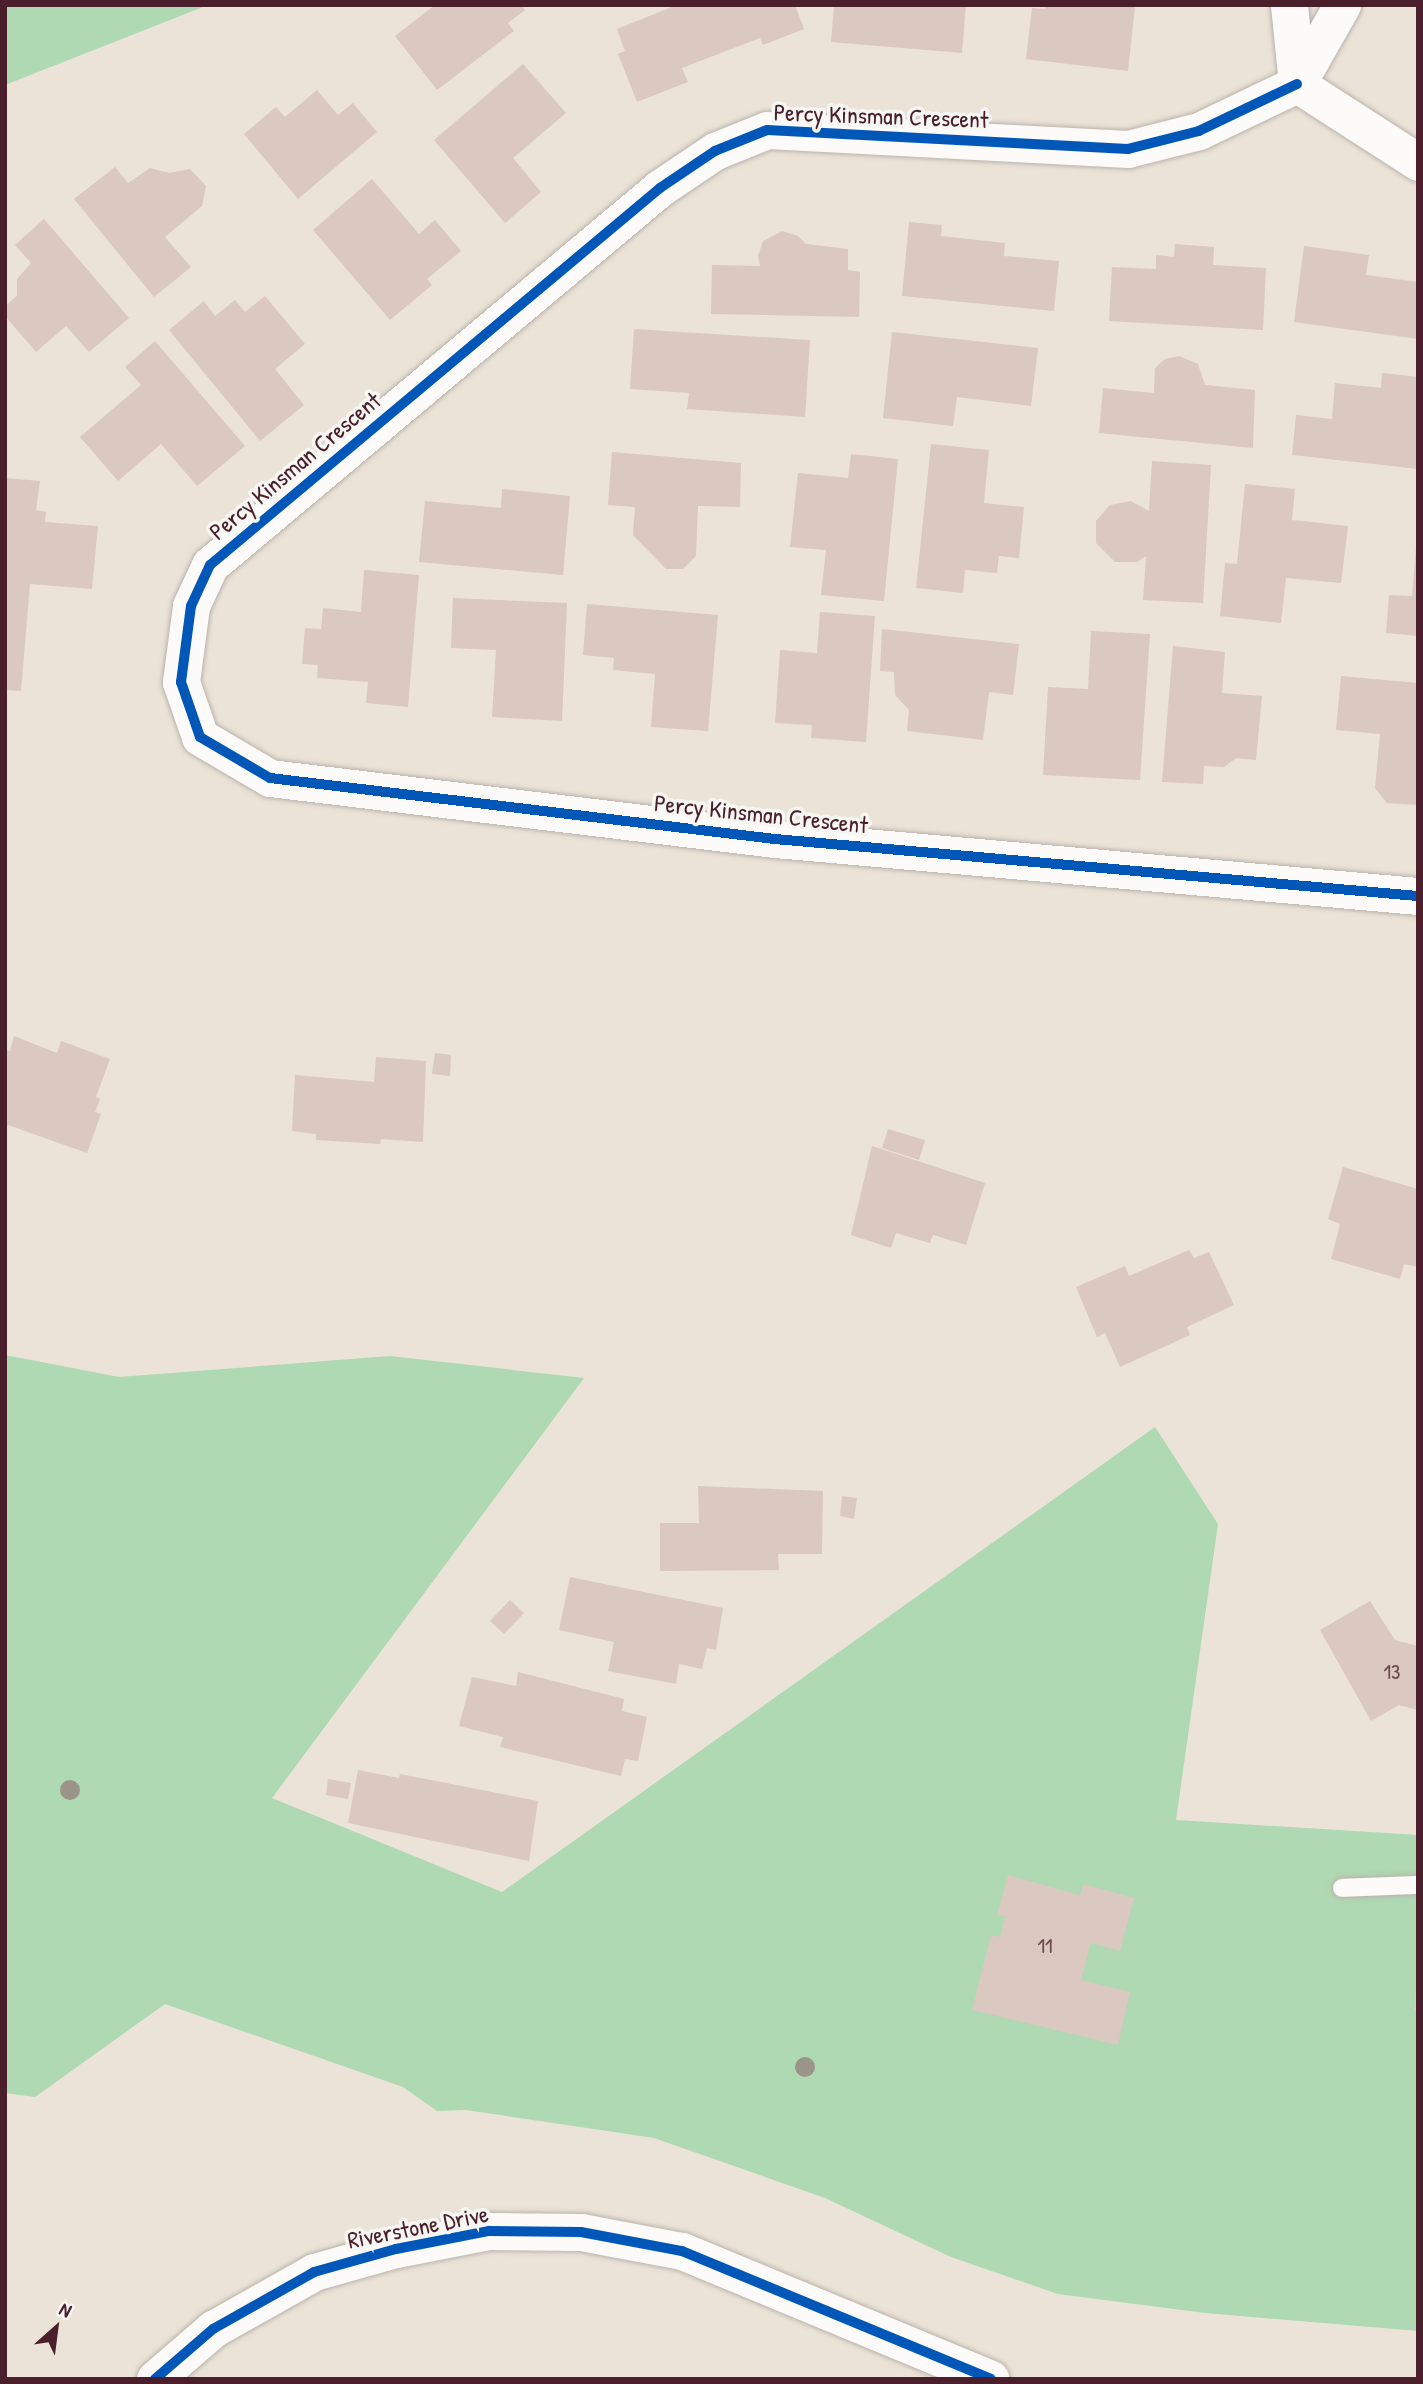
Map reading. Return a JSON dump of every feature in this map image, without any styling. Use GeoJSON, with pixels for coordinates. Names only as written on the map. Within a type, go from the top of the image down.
{"type":"FeatureCollection","features":[{"type":"Feature","properties":{"kind":"street"},"geometry":{"type":"LineString","coordinates":[[1289,5],[1297,84]]}},
{"type":"Feature","properties":{"kind":"street"},"geometry":{"type":"LineString","coordinates":[[1297,84],[1342,5]]}},
{"type":"Feature","properties":{"kind":"street"},"geometry":{"type":"LineString","coordinates":[[1297,84],[1418,162]]}},
{"type":"Feature","properties":{"kind":"street","name":"Percy Kinsman Crescent"},"geometry":{"type":"LineString","coordinates":[[1297,84],[1199,131],[1128,149],[766,130],[715,151],[660,188],[211,565],[191,607],[181,682],[200,737],[270,778],[775,839],[1418,896]]}},
{"type":"Feature","properties":{"kind":"street","name":"Riverstone Drive"},"geometry":{"type":"LineString","coordinates":[[155,2379],[213,2329],[314,2272],[396,2249],[489,2231],[580,2232],[682,2251],[992,2379]]}},
{"type":"Feature","properties":{"kind":"lane"},"geometry":{"type":"LineString","coordinates":[[1342,1888],[1418,1885]]}},
{"type":"Feature","properties":{"kind":"green space"},"geometry":{"type":"Polygon","coordinates":[[[5,5],[208,5],[5,85],[5,5]]]}},
{"type":"Feature","properties":{"kind":"green space"},"geometry":{"type":"Polygon","coordinates":[[[5,1355],[119,1377],[390,1356],[584,1378],[272,1798],[502,1892],[1155,1427],[1218,1524],[1176,1820],[1418,1835],[1418,2331],[1205,2313],[1058,2294],[951,2257],[825,2198],[654,2138],[466,2110],[437,2111],[403,2087],[165,2004],[35,2097],[5,2093],[5,1355]]]}},
{"type":"Feature","properties":{"kind":"building"},"geometry":{"type":"Polygon","coordinates":[[[435,5],[522,5],[525,10],[508,23],[514,31],[437,90],[395,36],[435,5]]]}},
{"type":"Feature","properties":{"kind":"building"},"geometry":{"type":"Polygon","coordinates":[[[677,5],[795,5],[804,29],[763,45],[760,38],[682,68],[688,82],[637,102],[618,54],[625,51],[617,29],[677,5]]]}},
{"type":"Feature","properties":{"kind":"building"},"geometry":{"type":"Polygon","coordinates":[[[834,5],[966,5],[962,53],[831,42],[834,5]]]}},
{"type":"Feature","properties":{"kind":"building"},"geometry":{"type":"Polygon","coordinates":[[[1045,5],[1135,7],[1128,71],[1026,59],[1032,8],[1045,9],[1045,5]]]}},
{"type":"Feature","properties":{"kind":"building"},"geometry":{"type":"Polygon","coordinates":[[[523,64],[566,113],[513,158],[541,192],[505,223],[434,140],[523,64]]]}},
{"type":"Feature","properties":{"kind":"building"},"geometry":{"type":"Polygon","coordinates":[[[317,90],[338,115],[353,103],[377,132],[298,199],[244,134],[276,107],[285,117],[317,90]]]}},
{"type":"Feature","properties":{"kind":"building"},"geometry":{"type":"Polygon","coordinates":[[[115,167],[128,183],[150,168],[169,173],[190,169],[206,186],[202,206],[165,237],[191,267],[154,297],[74,199],[115,167]]]}},
{"type":"Feature","properties":{"kind":"building"},"geometry":{"type":"Polygon","coordinates":[[[372,179],[419,234],[435,220],[461,251],[427,279],[432,285],[390,320],[313,230],[372,179]]]}},
{"type":"Feature","properties":{"kind":"building"},"geometry":{"type":"Polygon","coordinates":[[[44,219],[129,318],[89,352],[66,326],[36,352],[5,316],[5,306],[17,296],[17,279],[31,263],[15,245],[44,219]]]}},
{"type":"Feature","properties":{"kind":"building"},"geometry":{"type":"Polygon","coordinates":[[[909,222],[942,225],[941,236],[1005,243],[1004,256],[1059,261],[1054,311],[902,296],[909,222]]]}},
{"type":"Feature","properties":{"kind":"building"},"geometry":{"type":"Polygon","coordinates":[[[782,231],[798,236],[806,244],[848,249],[848,270],[860,272],[859,317],[711,314],[712,265],[760,266],[758,256],[763,241],[782,231]]]}},
{"type":"Feature","properties":{"kind":"building"},"geometry":{"type":"Polygon","coordinates":[[[1175,244],[1214,247],[1213,265],[1266,268],[1263,330],[1109,321],[1112,267],[1156,269],[1156,255],[1174,257],[1175,244]]]}},
{"type":"Feature","properties":{"kind":"building"},"geometry":{"type":"Polygon","coordinates":[[[1304,246],[1369,255],[1366,275],[1418,282],[1418,339],[1294,322],[1304,246]]]}},
{"type":"Feature","properties":{"kind":"building"},"geometry":{"type":"Polygon","coordinates":[[[265,296],[305,344],[275,369],[304,405],[260,441],[169,330],[204,301],[215,316],[235,300],[245,312],[265,296]]]}},
{"type":"Feature","properties":{"kind":"building"},"geometry":{"type":"Polygon","coordinates":[[[634,329],[810,340],[805,417],[687,409],[689,393],[630,389],[634,329]]]}},
{"type":"Feature","properties":{"kind":"building"},"geometry":{"type":"Polygon","coordinates":[[[892,332],[1038,348],[1031,406],[957,397],[953,426],[883,418],[892,332]]]}},
{"type":"Feature","properties":{"kind":"building"},"geometry":{"type":"Polygon","coordinates":[[[155,341],[245,446],[197,486],[161,444],[118,481],[80,437],[141,385],[125,367],[155,341]]]}},
{"type":"Feature","properties":{"kind":"building"},"geometry":{"type":"Polygon","coordinates":[[[1179,356],[1198,364],[1205,385],[1255,390],[1253,448],[1099,433],[1103,388],[1154,393],[1155,368],[1165,359],[1179,356]]]}},
{"type":"Feature","properties":{"kind":"building"},"geometry":{"type":"Polygon","coordinates":[[[1382,373],[1418,377],[1418,469],[1292,455],[1296,415],[1332,419],[1335,383],[1381,388],[1382,373]]]}},
{"type":"Feature","properties":{"kind":"building"},"geometry":{"type":"Polygon","coordinates":[[[931,444],[989,450],[984,503],[1024,507],[1019,558],[999,556],[997,573],[965,570],[963,593],[916,588],[931,444]]]}},
{"type":"Feature","properties":{"kind":"building"},"geometry":{"type":"Polygon","coordinates":[[[612,452],[741,463],[740,507],[698,506],[696,556],[683,569],[666,569],[633,535],[635,507],[608,505],[612,452]]]}},
{"type":"Feature","properties":{"kind":"building"},"geometry":{"type":"Polygon","coordinates":[[[851,454],[898,459],[884,601],[821,595],[826,550],[790,547],[798,473],[848,478],[851,454]]]}},
{"type":"Feature","properties":{"kind":"building"},"geometry":{"type":"Polygon","coordinates":[[[1152,461],[1211,465],[1203,603],[1143,600],[1146,556],[1137,562],[1115,562],[1096,543],[1096,521],[1110,505],[1131,501],[1149,511],[1152,461]]]}},
{"type":"Feature","properties":{"kind":"building"},"geometry":{"type":"Polygon","coordinates":[[[5,478],[40,481],[36,510],[46,512],[45,522],[98,526],[92,589],[30,584],[21,691],[5,690],[5,478]]]}},
{"type":"Feature","properties":{"kind":"building"},"geometry":{"type":"Polygon","coordinates":[[[1245,484],[1295,489],[1292,520],[1348,526],[1341,583],[1286,578],[1281,623],[1220,616],[1225,563],[1237,564],[1245,484]]]}},
{"type":"Feature","properties":{"kind":"building"},"geometry":{"type":"Polygon","coordinates":[[[502,489],[570,496],[563,575],[419,562],[425,501],[501,508],[502,489]]]}},
{"type":"Feature","properties":{"kind":"building"},"geometry":{"type":"Polygon","coordinates":[[[1416,548],[1418,636],[1386,633],[1389,595],[1412,596],[1416,548]]]}},
{"type":"Feature","properties":{"kind":"building"},"geometry":{"type":"Polygon","coordinates":[[[364,570],[419,575],[408,707],[366,703],[368,682],[317,678],[318,665],[302,664],[305,628],[321,629],[323,608],[361,612],[364,570]]]}},
{"type":"Feature","properties":{"kind":"building"},"geometry":{"type":"Polygon","coordinates":[[[453,598],[567,603],[562,721],[492,717],[496,650],[451,648],[453,598]]]}},
{"type":"Feature","properties":{"kind":"building"},"geometry":{"type":"Polygon","coordinates":[[[587,604],[718,615],[708,731],[651,727],[655,674],[613,670],[614,658],[583,655],[587,604]]]}},
{"type":"Feature","properties":{"kind":"building"},"geometry":{"type":"Polygon","coordinates":[[[820,612],[875,616],[866,742],[811,738],[812,725],[775,723],[780,650],[817,653],[820,612]]]}},
{"type":"Feature","properties":{"kind":"building"},"geometry":{"type":"Polygon","coordinates":[[[882,629],[1019,644],[1013,695],[989,692],[983,740],[907,731],[909,710],[895,695],[894,672],[880,671],[882,629]]]}},
{"type":"Feature","properties":{"kind":"building"},"geometry":{"type":"Polygon","coordinates":[[[1091,631],[1150,634],[1140,780],[1043,775],[1048,687],[1088,689],[1091,631]]]}},
{"type":"Feature","properties":{"kind":"building"},"geometry":{"type":"Polygon","coordinates":[[[1173,646],[1225,652],[1222,693],[1262,696],[1256,760],[1236,758],[1224,767],[1204,766],[1203,784],[1162,782],[1173,646]]]}},
{"type":"Feature","properties":{"kind":"building"},"geometry":{"type":"Polygon","coordinates":[[[1341,676],[1418,683],[1418,805],[1387,803],[1375,788],[1380,734],[1336,730],[1341,676]]]}},
{"type":"Feature","properties":{"kind":"building"},"geometry":{"type":"Polygon","coordinates":[[[14,1036],[57,1053],[61,1041],[110,1059],[96,1097],[100,1099],[95,1112],[101,1114],[87,1153],[8,1125],[5,1131],[5,1050],[10,1051],[14,1036]]]}},
{"type":"Feature","properties":{"kind":"building"},"geometry":{"type":"Polygon","coordinates":[[[435,1053],[451,1055],[450,1076],[432,1074],[435,1053]]]}},
{"type":"Feature","properties":{"kind":"building"},"geometry":{"type":"Polygon","coordinates":[[[376,1057],[426,1061],[423,1142],[381,1139],[380,1144],[316,1140],[316,1134],[292,1131],[295,1075],[374,1082],[376,1057]]]}},
{"type":"Feature","properties":{"kind":"building"},"geometry":{"type":"Polygon","coordinates":[[[888,1129],[925,1140],[919,1160],[882,1148],[888,1129]]]}},
{"type":"Feature","properties":{"kind":"building"},"geometry":{"type":"Polygon","coordinates":[[[872,1146],[985,1183],[966,1245],[933,1235],[930,1243],[896,1233],[891,1248],[851,1235],[872,1146]]]}},
{"type":"Feature","properties":{"kind":"building"},"geometry":{"type":"Polygon","coordinates":[[[1343,1167],[1418,1189],[1418,1267],[1404,1264],[1400,1279],[1331,1259],[1340,1224],[1328,1219],[1343,1167]]]}},
{"type":"Feature","properties":{"kind":"building"},"geometry":{"type":"Polygon","coordinates":[[[1189,1250],[1194,1258],[1209,1252],[1234,1305],[1187,1327],[1190,1335],[1120,1367],[1105,1333],[1097,1337],[1076,1287],[1125,1266],[1129,1276],[1189,1250]]]}},
{"type":"Feature","properties":{"kind":"building"},"geometry":{"type":"Polygon","coordinates":[[[698,1486],[823,1491],[822,1554],[778,1554],[779,1570],[660,1571],[660,1523],[699,1523],[698,1486]]]}},
{"type":"Feature","properties":{"kind":"building"},"geometry":{"type":"Polygon","coordinates":[[[842,1496],[857,1498],[854,1519],[840,1516],[842,1496]]]}},
{"type":"Feature","properties":{"kind":"building"},"geometry":{"type":"Polygon","coordinates":[[[570,1577],[723,1608],[716,1650],[707,1648],[702,1669],[679,1664],[676,1684],[608,1671],[614,1642],[559,1630],[570,1577]]]}},
{"type":"Feature","properties":{"kind":"building"},"geometry":{"type":"Polygon","coordinates":[[[510,1600],[524,1613],[504,1634],[490,1621],[510,1600]]]}},
{"type":"Feature","properties":{"kind":"building"},"geometry":{"type":"Polygon","coordinates":[[[1370,1601],[1395,1640],[1418,1646],[1418,1710],[1399,1705],[1371,1721],[1320,1630],[1370,1601]]]}},
{"type":"Feature","properties":{"kind":"building"},"geometry":{"type":"Polygon","coordinates":[[[518,1672],[624,1699],[622,1711],[647,1717],[638,1761],[625,1759],[621,1776],[500,1747],[503,1737],[459,1726],[472,1677],[516,1686],[518,1672]]]}},
{"type":"Feature","properties":{"kind":"building"},"geometry":{"type":"Polygon","coordinates":[[[358,1770],[399,1778],[400,1774],[538,1801],[529,1861],[348,1823],[358,1770]]]}},
{"type":"Feature","properties":{"kind":"building"},"geometry":{"type":"Polygon","coordinates":[[[328,1779],[351,1783],[348,1799],[326,1795],[328,1779]]]}},
{"type":"Feature","properties":{"kind":"building"},"geometry":{"type":"Polygon","coordinates":[[[1008,1875],[1080,1895],[1083,1884],[1134,1898],[1120,1951],[1091,1943],[1081,1980],[1130,1992],[1118,2045],[972,2010],[991,1935],[1000,1937],[1005,1916],[997,1915],[1008,1875]]]}},
{"type":"Feature","properties":{"kind":"building"},"geometry":{"type":"Polygon","coordinates":[[[1416,1987],[1418,2010],[1414,2010],[1416,1987]]]}},
{"type":"Feature","properties":{"kind":"cycle path"},"geometry":{"type":"LineString","coordinates":[[1297,84],[1199,131],[1128,149],[767,130],[715,151],[660,188],[210,565],[191,606],[181,682],[200,737],[270,778],[775,839],[1418,896]]}},
{"type":"Feature","properties":{"kind":"cycle path"},"geometry":{"type":"LineString","coordinates":[[155,2379],[213,2329],[314,2272],[396,2249],[489,2231],[581,2232],[682,2251],[991,2379]]}}]}
